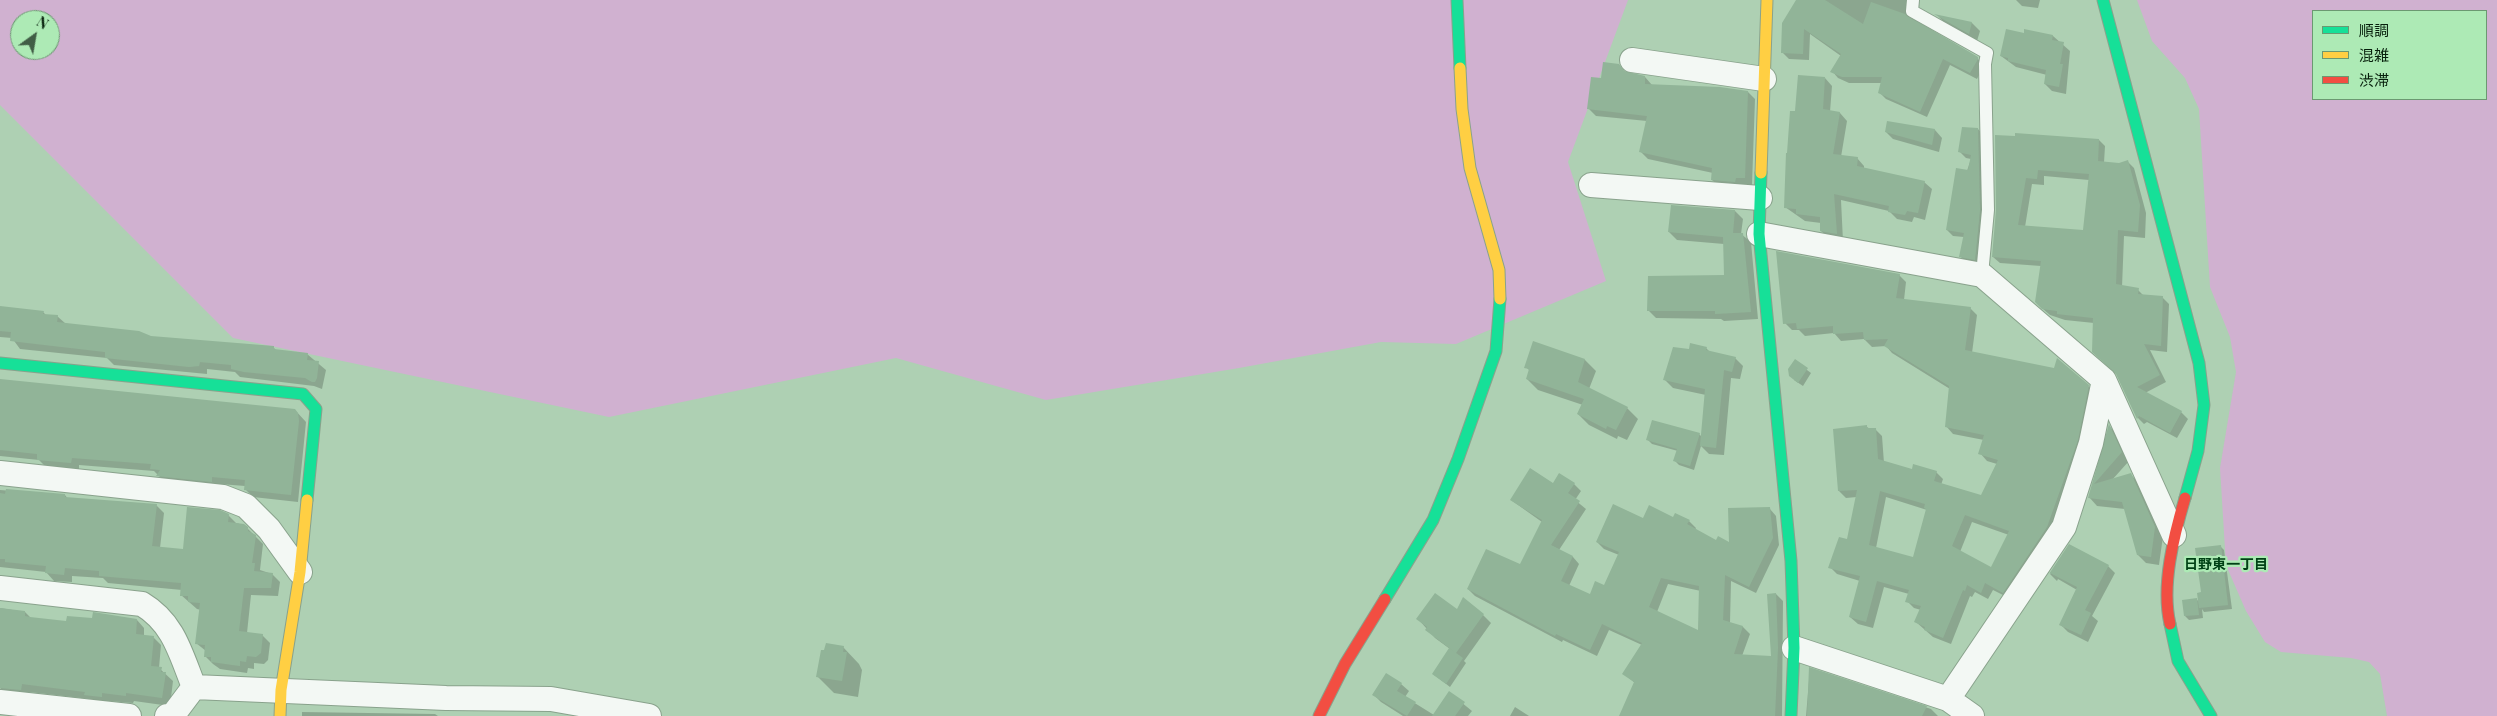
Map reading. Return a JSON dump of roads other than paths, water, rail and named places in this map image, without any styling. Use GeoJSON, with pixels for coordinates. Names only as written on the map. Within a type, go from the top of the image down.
{"type":"FeatureCollection","features":[{"type":"Feature","properties":{"kind":"street"},"geometry":{"type":"LineString","coordinates":[[1318,716],[1345,664],[1433,520],[1458,459],[1496,351],[1500,299],[1499,270],[1470,168],[1462,109],[1457,0]]}},
{"type":"Feature","properties":{"kind":"street"},"geometry":{"type":"LineString","coordinates":[[1767,0],[1759,234],[1790,552],[1794,648],[1791,716]]}},
{"type":"Feature","properties":{"kind":"street"},"geometry":{"type":"LineString","coordinates":[[2103,0],[2162,218],[2200,371],[2204,404],[2198,451],[2174,535],[2166,607],[2178,661],[2211,716]]}},
{"type":"Feature","properties":{"kind":"street"},"geometry":{"type":"LineString","coordinates":[[1632,60],[1764,79]]}},
{"type":"Feature","properties":{"kind":"street"},"geometry":{"type":"LineString","coordinates":[[1590,185],[1760,198]]}},
{"type":"Feature","properties":{"kind":"street"},"geometry":{"type":"LineString","coordinates":[[1759,234],[1982,275],[2104,380],[2174,535]]}},
{"type":"Feature","properties":{"kind":"street"},"geometry":{"type":"LineString","coordinates":[[0,363],[303,394],[316,410],[300,572],[281,690],[280,716]]}},
{"type":"Feature","properties":{"kind":"street"},"geometry":{"type":"LineString","coordinates":[[1948,699],[2064,527],[2091,443],[2104,380]]}},
{"type":"Feature","properties":{"kind":"street"},"geometry":{"type":"LineString","coordinates":[[0,473],[223,497],[246,506],[269,529],[300,572]]}},
{"type":"Feature","properties":{"kind":"street"},"geometry":{"type":"LineString","coordinates":[[0,588],[142,604],[158,613],[170,629],[194,687]]}},
{"type":"Feature","properties":{"kind":"street"},"geometry":{"type":"LineString","coordinates":[[1794,648],[1948,699],[1972,716]]}},
{"type":"Feature","properties":{"kind":"street"},"geometry":{"type":"LineString","coordinates":[[194,687],[446,698],[551,699],[649,716]]}},
{"type":"Feature","properties":{"kind":"street"},"geometry":{"type":"LineString","coordinates":[[167,716],[173,714],[194,687]]}},
{"type":"Feature","properties":{"kind":"street"},"geometry":{"type":"LineString","coordinates":[[535,716],[551,699]]}},
{"type":"Feature","properties":{"kind":"street"},"geometry":{"type":"LineString","coordinates":[[0,702],[129,716]]}},
{"type":"Feature","properties":{"kind":"lane"},"geometry":{"type":"LineString","coordinates":[[1913,0],[1912,11],[1987,53],[1985,64],[1988,210],[1982,275]]}},
{"type":"Feature","properties":{"kind":"district","name":"日野東一丁目"},"geometry":{"type":"Point","coordinates":[2226,565]}}]}
